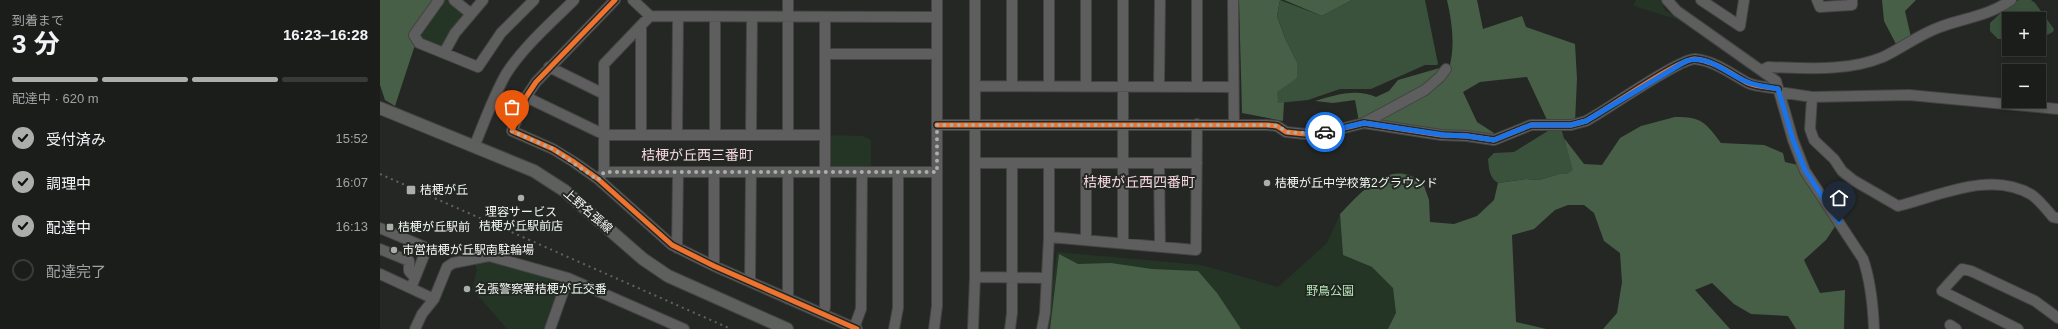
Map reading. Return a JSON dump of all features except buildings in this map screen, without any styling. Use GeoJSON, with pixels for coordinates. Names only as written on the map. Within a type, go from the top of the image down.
{"type":"FeatureCollection","features":[{"type":"Feature","properties":{"kind":"main road","name":"上野名張線"},"geometry":{"type":"LineString","coordinates":[[380,108],[534,171],[554,182],[643,259],[672,278],[787,329]]}},
{"type":"Feature","properties":{"kind":"street"},"geometry":{"type":"LineString","coordinates":[[439,0],[414,35],[419,43],[478,67],[501,33],[534,0]]}},
{"type":"Feature","properties":{"kind":"street"},"geometry":{"type":"LineString","coordinates":[[454,0],[470,13]]}},
{"type":"Feature","properties":{"kind":"street"},"geometry":{"type":"LineString","coordinates":[[444,53],[455,33],[470,13],[483,0]]}},
{"type":"Feature","properties":{"kind":"street"},"geometry":{"type":"LineString","coordinates":[[474,147],[496,96],[512,66],[526,48],[574,0]]}},
{"type":"Feature","properties":{"kind":"street"},"geometry":{"type":"LineString","coordinates":[[615,0],[549,67],[533,86],[526,98],[512,131],[553,149],[601,176],[657,234],[678,248],[714,266],[856,328],[862,308],[862,172]]}},
{"type":"Feature","properties":{"kind":"street"},"geometry":{"type":"LineString","coordinates":[[633,0],[650,16],[937,17]]}},
{"type":"Feature","properties":{"kind":"street"},"geometry":{"type":"LineString","coordinates":[[788,0],[788,135]]}},
{"type":"Feature","properties":{"kind":"street"},"geometry":{"type":"LineString","coordinates":[[934,329],[937,306],[937,0]]}},
{"type":"Feature","properties":{"kind":"street"},"geometry":{"type":"LineString","coordinates":[[973,329],[976,277],[976,0]]}},
{"type":"Feature","properties":{"kind":"street"},"geometry":{"type":"LineString","coordinates":[[1012,0],[1012,86]]}},
{"type":"Feature","properties":{"kind":"street"},"geometry":{"type":"LineString","coordinates":[[1049,0],[1049,86]]}},
{"type":"Feature","properties":{"kind":"street"},"geometry":{"type":"LineString","coordinates":[[1086,0],[1086,86]]}},
{"type":"Feature","properties":{"kind":"street"},"geometry":{"type":"LineString","coordinates":[[1123,0],[1123,243]]}},
{"type":"Feature","properties":{"kind":"street"},"geometry":{"type":"LineString","coordinates":[[1159,86],[1160,0]]}},
{"type":"Feature","properties":{"kind":"street"},"geometry":{"type":"LineString","coordinates":[[1197,0],[1197,87]]}},
{"type":"Feature","properties":{"kind":"street"},"geometry":{"type":"LineString","coordinates":[[1233,0],[1234,125]]}},
{"type":"Feature","properties":{"kind":"street"},"geometry":{"type":"LineString","coordinates":[[1667,0],[1677,11],[1776,81],[1793,140],[1805,170],[1863,259],[1869,274],[1872,291],[1874,329]]}},
{"type":"Feature","properties":{"kind":"street"},"geometry":{"type":"LineString","coordinates":[[1701,0],[1740,26],[1744,0]]}},
{"type":"Feature","properties":{"kind":"street"},"geometry":{"type":"LineString","coordinates":[[1817,0],[1820,7],[1852,5],[1852,0]]}},
{"type":"Feature","properties":{"kind":"street"},"geometry":{"type":"LineString","coordinates":[[1762,70],[1768,67],[1834,68],[1864,63],[1882,57],[1938,27],[1989,13],[2010,0]]}},
{"type":"Feature","properties":{"kind":"street"},"geometry":{"type":"LineString","coordinates":[[601,176],[605,135],[604,64],[650,16]]}},
{"type":"Feature","properties":{"kind":"street"},"geometry":{"type":"LineString","coordinates":[[677,135],[678,16]]}},
{"type":"Feature","properties":{"kind":"street"},"geometry":{"type":"LineString","coordinates":[[715,17],[715,135]]}},
{"type":"Feature","properties":{"kind":"street"},"geometry":{"type":"LineString","coordinates":[[751,135],[752,17]]}},
{"type":"Feature","properties":{"kind":"street"},"geometry":{"type":"LineString","coordinates":[[823,314],[825,307],[825,17]]}},
{"type":"Feature","properties":{"kind":"street"},"geometry":{"type":"LineString","coordinates":[[641,26],[641,135]]}},
{"type":"Feature","properties":{"kind":"street"},"geometry":{"type":"LineString","coordinates":[[825,54],[937,54]]}},
{"type":"Feature","properties":{"kind":"street"},"geometry":{"type":"LineString","coordinates":[[1364,123],[1444,135],[1467,136],[1494,140],[1531,125],[1571,125],[1586,121],[1667,72],[1686,61],[1693,59],[1723,68],[1750,83],[1812,96],[1909,95],[2058,109]]}},
{"type":"Feature","properties":{"kind":"street"},"geometry":{"type":"LineString","coordinates":[[549,67],[604,94]]}},
{"type":"Feature","properties":{"kind":"street"},"geometry":{"type":"LineString","coordinates":[[937,125],[1273,125],[1286,132],[1304,134],[1324,133],[1364,123],[1425,90],[1440,77],[1446,69]]}},
{"type":"Feature","properties":{"kind":"street"},"geometry":{"type":"LineString","coordinates":[[976,86],[1233,87]]}},
{"type":"Feature","properties":{"kind":"street"},"geometry":{"type":"LineString","coordinates":[[1812,96],[1810,129],[1814,140],[1834,158],[1842,170],[1885,200],[1898,206],[1974,185],[1999,185],[2017,189],[2032,195],[2054,217],[2058,218]]}},
{"type":"Feature","properties":{"kind":"street"},"geometry":{"type":"LineString","coordinates":[[526,98],[605,135],[825,135]]}},
{"type":"Feature","properties":{"kind":"street"},"geometry":{"type":"LineString","coordinates":[[1049,237],[1196,250],[1197,124]]}},
{"type":"Feature","properties":{"kind":"street"},"geometry":{"type":"LineString","coordinates":[[975,163],[1197,163]]}},
{"type":"Feature","properties":{"kind":"street"},"geometry":{"type":"LineString","coordinates":[[1010,329],[1012,277],[1012,163]]}},
{"type":"Feature","properties":{"kind":"street"},"geometry":{"type":"LineString","coordinates":[[1042,329],[1045,313],[1049,237],[1049,163]]}},
{"type":"Feature","properties":{"kind":"street"},"geometry":{"type":"LineString","coordinates":[[1086,163],[1086,240]]}},
{"type":"Feature","properties":{"kind":"street"},"geometry":{"type":"LineString","coordinates":[[1159,163],[1160,246]]}},
{"type":"Feature","properties":{"kind":"street"},"geometry":{"type":"LineString","coordinates":[[601,176],[678,172],[937,172]]}},
{"type":"Feature","properties":{"kind":"street"},"geometry":{"type":"LineString","coordinates":[[678,172],[678,248]]}},
{"type":"Feature","properties":{"kind":"street"},"geometry":{"type":"LineString","coordinates":[[714,172],[714,266]]}},
{"type":"Feature","properties":{"kind":"street"},"geometry":{"type":"LineString","coordinates":[[750,281],[751,172]]}},
{"type":"Feature","properties":{"kind":"street"},"geometry":{"type":"LineString","coordinates":[[788,172],[788,299]]}},
{"type":"Feature","properties":{"kind":"street"},"geometry":{"type":"LineString","coordinates":[[894,329],[898,308],[898,172]]}},
{"type":"Feature","properties":{"kind":"street"},"geometry":{"type":"LineString","coordinates":[[380,228],[427,248],[411,288]]}},
{"type":"Feature","properties":{"kind":"street"},"geometry":{"type":"LineString","coordinates":[[380,249],[409,261],[409,271],[415,278]]}},
{"type":"Feature","properties":{"kind":"street"},"geometry":{"type":"LineString","coordinates":[[415,329],[422,314],[434,299],[447,267],[453,263],[489,256],[568,278],[670,326],[684,329]]}},
{"type":"Feature","properties":{"kind":"street"},"geometry":{"type":"LineString","coordinates":[[2018,329],[1942,291],[1962,269],[1971,270],[2035,301],[2058,318]]}},
{"type":"Feature","properties":{"kind":"street"},"geometry":{"type":"LineString","coordinates":[[380,274],[434,299]]}},
{"type":"Feature","properties":{"kind":"street"},"geometry":{"type":"LineString","coordinates":[[976,277],[1047,278]]}},
{"type":"Feature","properties":{"kind":"street"},"geometry":{"type":"LineString","coordinates":[[550,329],[568,278]]}},
{"type":"Feature","properties":{"kind":"green space"},"geometry":{"type":"Polygon","coordinates":[[[442,0],[449,0],[463,12],[463,17],[444,46],[438,48],[420,40],[418,35],[442,0]]]}},
{"type":"Feature","properties":{"kind":"green space"},"geometry":{"type":"Polygon","coordinates":[[[1636,0],[1661,0],[1665,10],[1679,20],[1637,7],[1633,5],[1636,0]]]}},
{"type":"Feature","properties":{"kind":"green space"},"geometry":{"type":"Polygon","coordinates":[[[829,135],[863,136],[871,140],[871,169],[832,169],[828,165],[829,135]]]}},
{"type":"Feature","properties":{"kind":"green space","name":"野鳥公園"},"geometry":{"type":"Polygon","coordinates":[[[1340,214],[1343,255],[1372,267],[1492,329],[1046,329],[1057,252],[1202,265],[1278,287],[1327,243],[1340,214]]]}},
{"type":"Feature","properties":{"kind":"green space"},"geometry":{"type":"Polygon","coordinates":[[[485,260],[561,279],[563,282],[545,329],[507,329],[472,289],[477,269],[474,263],[485,260]]]}},
{"type":"Feature","properties":{"kind":"shaded area"},"geometry":{"type":"Polygon","coordinates":[[[380,0],[436,0],[415,45],[395,106],[385,100],[380,85],[380,0]]]}},
{"type":"Feature","properties":{"kind":"shaded area"},"geometry":{"type":"Polygon","coordinates":[[[1239,0],[1280,0],[1277,16],[1285,38],[1297,62],[1297,78],[1278,102],[1284,102],[1283,121],[1242,113],[1239,0]]]}},
{"type":"Feature","properties":{"kind":"shaded area"},"geometry":{"type":"Polygon","coordinates":[[[1280,0],[1322,16],[1352,0],[1425,0],[1438,64],[1425,65],[1371,89],[1340,89],[1308,100],[1278,103],[1277,92],[1297,78],[1297,62],[1285,38],[1277,16],[1280,0]]]}},
{"type":"Feature","properties":{"kind":"shaded area"},"geometry":{"type":"Polygon","coordinates":[[[1284,0],[1352,0],[1322,16],[1284,0]]]}},
{"type":"Feature","properties":{"kind":"shaded area"},"geometry":{"type":"Polygon","coordinates":[[[1447,0],[1477,0],[1483,29],[1522,16],[1526,27],[1575,44],[1577,79],[1575,122],[1547,120],[1527,77],[1480,82],[1463,92],[1477,122],[1494,133],[1492,136],[1359,122],[1355,100],[1333,103],[1315,101],[1346,93],[1361,93],[1376,97],[1389,91],[1398,80],[1450,65],[1452,57],[1452,32],[1447,0]]]}},
{"type":"Feature","properties":{"kind":"shaded area"},"geometry":{"type":"Polygon","coordinates":[[[1882,0],[1916,0],[1905,11],[1911,37],[1897,46],[1884,21],[1882,0]]]}},
{"type":"Feature","properties":{"kind":"shaded area"},"geometry":{"type":"Polygon","coordinates":[[[2019,0],[2031,0],[2042,12],[2002,12],[2002,39],[1998,39],[1990,31],[1990,23],[2009,5],[2019,0]]]}},
{"type":"Feature","properties":{"kind":"shaded area"},"geometry":{"type":"Polygon","coordinates":[[[2046,18],[2054,29],[2053,32],[2046,36],[2046,18]]]}},
{"type":"Feature","properties":{"kind":"shaded area"},"geometry":{"type":"Polygon","coordinates":[[[1675,117],[1691,118],[1702,122],[1711,130],[1721,143],[1764,145],[1783,153],[1785,162],[1798,165],[1836,225],[1826,240],[1804,260],[1820,293],[1845,290],[1844,329],[1796,329],[1788,316],[1751,314],[1734,304],[1712,283],[1695,290],[1730,329],[1603,329],[1617,313],[1622,282],[1620,253],[1604,241],[1594,213],[1584,205],[1568,205],[1555,210],[1534,229],[1512,235],[1516,322],[1546,329],[1388,329],[1396,313],[1393,288],[1372,267],[1343,255],[1340,214],[1362,192],[1379,179],[1399,173],[1409,175],[1423,183],[1429,200],[1430,222],[1454,224],[1477,216],[1494,200],[1498,183],[1526,179],[1539,180],[1559,174],[1567,174],[1572,170],[1564,138],[1584,164],[1602,165],[1620,138],[1641,126],[1675,117]]]}},
{"type":"Feature","properties":{"kind":"shaded area"},"geometry":{"type":"Polygon","coordinates":[[[1561,128],[1573,170],[1567,174],[1559,174],[1539,180],[1526,179],[1498,183],[1495,181],[1490,172],[1488,159],[1494,153],[1514,152],[1551,129],[1561,128]]]}},
{"type":"Feature","properties":{"kind":"shaded area"},"geometry":{"type":"Polygon","coordinates":[[[1059,254],[1078,264],[1111,263],[1152,269],[1198,271],[1217,293],[1241,329],[1050,329],[1059,254]]]}},
{"type":"Feature","properties":{"kind":"railway"},"geometry":{"type":"LineString","coordinates":[[380,174],[731,329]]}},
{"type":"Feature","properties":{"kind":"cycle path"},"geometry":{"type":"LineString","coordinates":[[615,0],[536,82],[526,97],[512,131],[553,149],[598,179],[672,245],[714,266],[857,329]]}},
{"type":"Feature","properties":{"kind":"cycle path"},"geometry":{"type":"LineString","coordinates":[[937,125],[1267,125],[1277,126],[1286,132],[1305,134],[1324,133],[1364,123],[1441,135],[1467,136],[1494,140],[1531,125],[1571,125],[1586,121],[1674,67],[1695,59],[1709,62],[1723,68],[1748,83],[1778,89]]}},
{"type":"Feature","properties":{"kind":"way so far"},"geometry":{"type":"LineString","coordinates":[[512,131],[546,145],[574,162],[598,180],[604,172],[937,172],[937,125],[1273,125],[1290,133],[1304,134],[1325,132]]}},
{"type":"Feature","properties":{"kind":"place","name":"桔梗が丘中学校第2グラウンド"},"geometry":{"type":"Point","coordinates":[1267,183]}},
{"type":"Feature","properties":{"kind":"place","name":"桔梗が丘"},"geometry":{"type":"Point","coordinates":[411,190]}},
{"type":"Feature","properties":{"kind":"place","name":"理容サービス 桔梗が丘駅前店"},"geometry":{"type":"Point","coordinates":[521,198]}},
{"type":"Feature","properties":{"kind":"place","name":"桔梗が丘駅前"},"geometry":{"type":"Point","coordinates":[390,227]}},
{"type":"Feature","properties":{"kind":"place","name":"市営桔梗が丘駅南駐輪場"},"geometry":{"type":"Point","coordinates":[394,250]}},
{"type":"Feature","properties":{"kind":"place","name":"名張警察署桔梗が丘交番"},"geometry":{"type":"Point","coordinates":[467,289]}},
{"type":"Feature","properties":{"kind":"district","name":"桔梗が丘西三番町"},"geometry":{"type":"Point","coordinates":[697,155]}},
{"type":"Feature","properties":{"kind":"district","name":"桔梗が丘西四番町"},"geometry":{"type":"Point","coordinates":[1139,182]}},
{"type":"Feature","properties":{"kind":"route"},"geometry":{"type":"LineString","coordinates":[[1325,132],[1364,123],[1401,127],[1444,135],[1467,136],[1494,140],[1500,139],[1531,125],[1571,125],[1592,118],[1667,72],[1686,61],[1693,59],[1723,68],[1750,83],[1778,89],[1798,155],[1805,170],[1839,222]]}}]}
